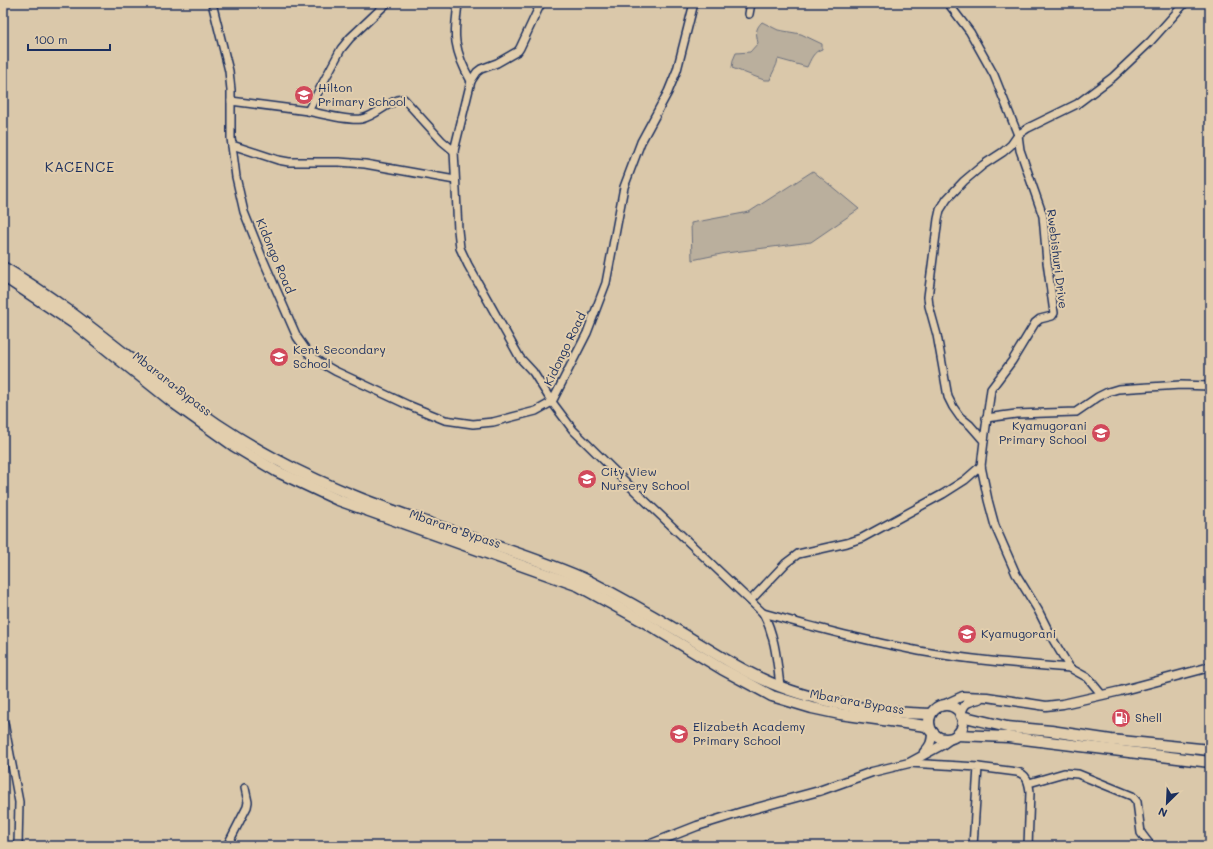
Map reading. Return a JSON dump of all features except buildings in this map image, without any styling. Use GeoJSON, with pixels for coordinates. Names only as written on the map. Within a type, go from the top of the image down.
{"type":"FeatureCollection","features":[{"type":"Feature","properties":{"kind":"highway","name":"Mbarara Bypass"},"geometry":{"type":"LineString","coordinates":[[3,267],[76,315],[185,401],[222,428],[276,459],[320,481],[395,512],[524,555],[578,576],[624,599],[724,659],[761,679],[812,696],[865,708],[930,714]]}},
{"type":"Feature","properties":{"kind":"highway","name":"Mbarara Bypass"},"geometry":{"type":"LineString","coordinates":[[3,276],[75,324],[175,404],[234,446],[276,471],[338,500],[579,586],[641,620],[722,669],[772,696],[812,708],[840,714],[926,726],[932,732]]}},
{"type":"Feature","properties":{"kind":"highway"},"geometry":{"type":"LineString","coordinates":[[954,737],[960,732],[963,724],[958,710],[947,705],[933,710],[930,714],[929,727],[935,736],[943,739],[954,737],[1008,737],[1210,762]]}},
{"type":"Feature","properties":{"kind":"highway"},"geometry":{"type":"LineString","coordinates":[[961,716],[1007,727],[1051,731],[1111,740],[1210,750]]}},
{"type":"Feature","properties":{"kind":"main road"},"geometry":{"type":"LineString","coordinates":[[941,706],[963,696],[987,697],[1046,706],[1062,704],[1210,667]]}},
{"type":"Feature","properties":{"kind":"main road"},"geometry":{"type":"LineString","coordinates":[[961,716],[962,708],[968,701],[987,697]]}},
{"type":"Feature","properties":{"kind":"main road"},"geometry":{"type":"LineString","coordinates":[[919,757],[930,747],[932,732]]}},
{"type":"Feature","properties":{"kind":"main road"},"geometry":{"type":"LineString","coordinates":[[646,846],[697,826],[819,791],[872,772],[908,763],[954,737]]}},
{"type":"Feature","properties":{"kind":"street","name":"Kidongo Road"},"geometry":{"type":"LineString","coordinates":[[212,3],[229,71],[232,145],[236,177],[244,212],[297,337],[309,354],[335,371],[408,405],[445,420],[473,424],[514,417],[536,411],[552,402],[587,333],[606,283],[624,187],[641,142],[668,92],[677,70],[694,3]]}},
{"type":"Feature","properties":{"kind":"street"},"geometry":{"type":"LineString","coordinates":[[308,111],[341,49],[386,3]]}},
{"type":"Feature","properties":{"kind":"street"},"geometry":{"type":"LineString","coordinates":[[458,3],[456,41],[463,65],[471,81]]}},
{"type":"Feature","properties":{"kind":"street"},"geometry":{"type":"LineString","coordinates":[[541,3],[520,48],[497,63],[481,69],[471,81],[454,151],[460,248],[520,358],[533,372],[552,402],[573,430],[763,612],[768,620],[773,640],[780,686]]}},
{"type":"Feature","properties":{"kind":"street"},"geometry":{"type":"LineString","coordinates":[[750,14],[751,3]]}},
{"type":"Feature","properties":{"kind":"street","name":"Rwebishuri Drive"},"geometry":{"type":"LineString","coordinates":[[948,3],[970,32],[994,75],[1018,136],[1020,150],[1043,216],[1047,262],[1054,313],[1052,316],[1042,318],[1035,323],[1012,361],[995,383],[990,393],[981,466],[988,500],[996,526],[1016,574],[1070,668]]}},
{"type":"Feature","properties":{"kind":"street"},"geometry":{"type":"LineString","coordinates":[[984,441],[970,425],[960,417],[948,397],[937,335],[929,306],[928,297],[935,234],[940,210],[947,199],[964,181],[983,165],[1003,152],[1028,128],[1077,104],[1113,77],[1150,42],[1185,3]]}},
{"type":"Feature","properties":{"kind":"street"},"geometry":{"type":"LineString","coordinates":[[231,101],[361,119],[373,115],[397,100],[404,100],[442,142],[454,151]]}},
{"type":"Feature","properties":{"kind":"street"},"geometry":{"type":"LineString","coordinates":[[232,145],[278,160],[289,162],[339,162],[365,164],[455,180]]}},
{"type":"Feature","properties":{"kind":"street"},"geometry":{"type":"LineString","coordinates":[[986,418],[1016,414],[1076,412],[1098,397],[1118,389],[1181,385],[1210,386]]}},
{"type":"Feature","properties":{"kind":"street"},"geometry":{"type":"LineString","coordinates":[[751,600],[792,557],[798,554],[848,543],[862,538],[944,494],[965,480],[981,466]]}},
{"type":"Feature","properties":{"kind":"street"},"geometry":{"type":"LineString","coordinates":[[763,612],[858,638],[920,651],[997,662],[1070,668],[1088,678],[1102,695]]}},
{"type":"Feature","properties":{"kind":"street"},"geometry":{"type":"LineString","coordinates":[[4,724],[19,802],[18,846]]}},
{"type":"Feature","properties":{"kind":"street"},"geometry":{"type":"LineString","coordinates":[[908,763],[978,767],[1024,774],[1029,784],[1030,792],[1028,846]]}},
{"type":"Feature","properties":{"kind":"street"},"geometry":{"type":"LineString","coordinates":[[974,846],[978,767]]}},
{"type":"Feature","properties":{"kind":"street"},"geometry":{"type":"LineString","coordinates":[[1029,784],[1070,772],[1132,796],[1138,806],[1141,833],[1151,846]]}},
{"type":"Feature","properties":{"kind":"street"},"geometry":{"type":"LineString","coordinates":[[227,846],[247,807],[248,802],[245,788]]}},
{"type":"Feature","properties":{"kind":"shaded area"},"geometry":{"type":"Polygon","coordinates":[[[762,22],[778,30],[801,34],[822,44],[822,49],[814,54],[807,67],[778,59],[777,65],[770,80],[764,80],[732,68],[736,53],[750,52],[758,43],[757,31],[762,22]]]}},
{"type":"Feature","properties":{"kind":"shaded area"},"geometry":{"type":"Polygon","coordinates":[[[813,171],[859,209],[811,242],[726,253],[692,260],[691,223],[749,212],[813,171]]]}},
{"type":"Feature","properties":{"kind":"place","name":"Hilton Primary School"},"geometry":{"type":"Point","coordinates":[304,95]}},
{"type":"Feature","properties":{"kind":"place","name":"Kent Secondary School"},"geometry":{"type":"Point","coordinates":[279,357]}},
{"type":"Feature","properties":{"kind":"place","name":"Kyamugorani Primary School"},"geometry":{"type":"Point","coordinates":[1101,433]}},
{"type":"Feature","properties":{"kind":"place","name":"City View Nursery School"},"geometry":{"type":"Point","coordinates":[587,479]}},
{"type":"Feature","properties":{"kind":"place","name":"Kyamugorani"},"geometry":{"type":"Point","coordinates":[967,634]}},
{"type":"Feature","properties":{"kind":"place","name":"Shell"},"geometry":{"type":"Point","coordinates":[1121,718]}},
{"type":"Feature","properties":{"kind":"place","name":"Elizabeth Academy Primary School"},"geometry":{"type":"Point","coordinates":[679,734]}},
{"type":"Feature","properties":{"kind":"district","name":"KACENCE"},"geometry":{"type":"Point","coordinates":[80,167]}}]}
